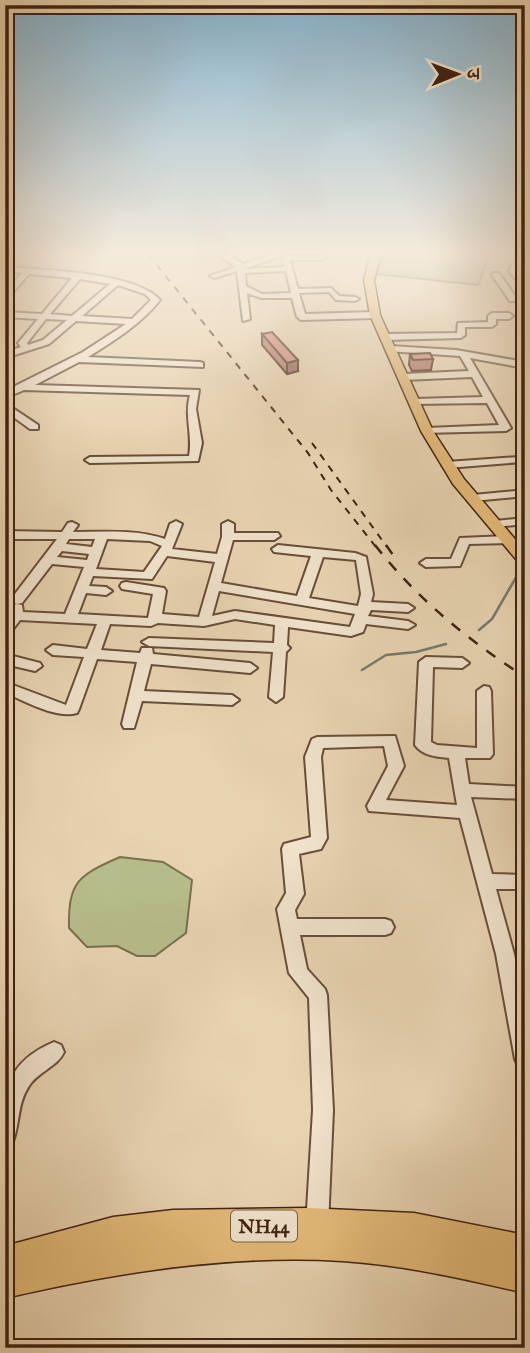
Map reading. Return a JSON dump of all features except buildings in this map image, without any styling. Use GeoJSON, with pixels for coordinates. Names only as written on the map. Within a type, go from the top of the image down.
{"type":"FeatureCollection","features":[{"type":"Feature","properties":{"kind":"highway","name":"NH44"},"geometry":{"type":"LineString","coordinates":[[5,1263],[113,1234],[150,1230],[317,1226],[414,1230],[525,1251]]}},
{"type":"Feature","properties":{"kind":"highway","name":"NH44"},"geometry":{"type":"LineString","coordinates":[[5,1280],[71,1265],[142,1254],[316,1243],[370,1247],[450,1259],[525,1276]]}},
{"type":"Feature","properties":{"kind":"main road"},"geometry":{"type":"LineString","coordinates":[[376,317],[427,431],[447,465],[524,560]]}},
{"type":"Feature","properties":{"kind":"street"},"geometry":{"type":"LineString","coordinates":[[24,347],[22,343],[43,317]]}},
{"type":"Feature","properties":{"kind":"street"},"geometry":{"type":"LineString","coordinates":[[61,317],[134,322]]}},
{"type":"Feature","properties":{"kind":"street"},"geometry":{"type":"LineString","coordinates":[[5,395],[76,359],[139,317]]}},
{"type":"Feature","properties":{"kind":"street"},"geometry":{"type":"LineString","coordinates":[[302,317],[304,325],[346,325]]}},
{"type":"Feature","properties":{"kind":"street"},"geometry":{"type":"LineString","coordinates":[[388,343],[461,335],[461,325],[492,324],[492,317]]}},
{"type":"Feature","properties":{"kind":"street"},"geometry":{"type":"LineString","coordinates":[[5,355],[44,343],[74,318]]}},
{"type":"Feature","properties":{"kind":"street"},"geometry":{"type":"LineString","coordinates":[[388,343],[525,365]]}},
{"type":"Feature","properties":{"kind":"street"},"geometry":{"type":"LineString","coordinates":[[427,431],[505,429],[463,354]]}},
{"type":"Feature","properties":{"kind":"street"},"geometry":{"type":"LineString","coordinates":[[76,359],[200,365]]}},
{"type":"Feature","properties":{"kind":"street"},"geometry":{"type":"LineString","coordinates":[[403,377],[475,374]]}},
{"type":"Feature","properties":{"kind":"street"},"geometry":{"type":"LineString","coordinates":[[22,387],[196,392],[191,409],[197,443],[194,459],[90,460]]}},
{"type":"Feature","properties":{"kind":"street"},"geometry":{"type":"LineString","coordinates":[[415,402],[491,400]]}},
{"type":"Feature","properties":{"kind":"street"},"geometry":{"type":"LineString","coordinates":[[5,406],[34,427]]}},
{"type":"Feature","properties":{"kind":"street"},"geometry":{"type":"LineString","coordinates":[[447,465],[517,460]]}},
{"type":"Feature","properties":{"kind":"street"},"geometry":{"type":"LineString","coordinates":[[473,498],[525,493]]}},
{"type":"Feature","properties":{"kind":"street"},"geometry":{"type":"LineString","coordinates":[[495,524],[525,521]]}},
{"type":"Feature","properties":{"kind":"street"},"geometry":{"type":"LineString","coordinates":[[59,547],[93,562],[146,576],[166,548],[176,524]]}},
{"type":"Feature","properties":{"kind":"street"},"geometry":{"type":"LineString","coordinates":[[5,535],[69,530],[102,536],[152,537],[166,548],[222,560]]}},
{"type":"Feature","properties":{"kind":"street"},"geometry":{"type":"LineString","coordinates":[[5,630],[11,615],[11,596],[50,560],[69,530]]}},
{"type":"Feature","properties":{"kind":"street"},"geometry":{"type":"LineString","coordinates":[[204,622],[228,531],[274,536]]}},
{"type":"Feature","properties":{"kind":"street"},"geometry":{"type":"LineString","coordinates":[[71,616],[102,536]]}},
{"type":"Feature","properties":{"kind":"street"},"geometry":{"type":"LineString","coordinates":[[426,563],[456,563],[464,541],[507,540]]}},
{"type":"Feature","properties":{"kind":"street"},"geometry":{"type":"LineString","coordinates":[[11,615],[204,622],[228,615],[351,632],[358,629],[364,612],[358,558],[278,549]]}},
{"type":"Feature","properties":{"kind":"street"},"geometry":{"type":"LineString","coordinates":[[302,602],[318,554]]}},
{"type":"Feature","properties":{"kind":"street"},"geometry":{"type":"LineString","coordinates":[[50,560],[93,562]]}},
{"type":"Feature","properties":{"kind":"street"},"geometry":{"type":"LineString","coordinates":[[126,586],[160,591],[129,724]]}},
{"type":"Feature","properties":{"kind":"street"},"geometry":{"type":"LineString","coordinates":[[214,586],[364,612],[408,625]]}},
{"type":"Feature","properties":{"kind":"street"},"geometry":{"type":"LineString","coordinates":[[82,589],[106,590]]}},
{"type":"Feature","properties":{"kind":"street"},"geometry":{"type":"LineString","coordinates":[[364,612],[408,608]]}},
{"type":"Feature","properties":{"kind":"street"},"geometry":{"type":"LineString","coordinates":[[5,687],[65,709],[72,709],[105,619]]}},
{"type":"Feature","properties":{"kind":"street"},"geometry":{"type":"LineString","coordinates":[[276,697],[283,648],[282,621]]}},
{"type":"Feature","properties":{"kind":"street"},"geometry":{"type":"LineString","coordinates":[[149,642],[283,648]]}},
{"type":"Feature","properties":{"kind":"street"},"geometry":{"type":"LineString","coordinates":[[53,650],[243,667],[240,645]]}},
{"type":"Feature","properties":{"kind":"street"},"geometry":{"type":"LineString","coordinates":[[5,659],[35,666]]}},
{"type":"Feature","properties":{"kind":"street"},"geometry":{"type":"LineString","coordinates":[[462,663],[429,661],[425,664],[423,746],[430,750],[485,754],[484,691]]}},
{"type":"Feature","properties":{"kind":"street"},"geometry":{"type":"LineString","coordinates":[[136,696],[232,700]]}},
{"type":"Feature","properties":{"kind":"street"},"geometry":{"type":"LineString","coordinates":[[317,1226],[323,1110],[318,995],[298,973],[286,909],[295,894],[289,850],[292,847],[315,844],[319,838],[313,757],[318,743],[390,740],[396,766],[375,806],[466,812]]}},
{"type":"Feature","properties":{"kind":"street"},"geometry":{"type":"LineString","coordinates":[[456,753],[466,812],[505,954],[523,1047]]}},
{"type":"Feature","properties":{"kind":"street"},"geometry":{"type":"LineString","coordinates":[[463,790],[525,793]]}},
{"type":"Feature","properties":{"kind":"street"},"geometry":{"type":"LineString","coordinates":[[486,881],[525,882]]}},
{"type":"Feature","properties":{"kind":"street"},"geometry":{"type":"LineString","coordinates":[[290,928],[385,927]]}},
{"type":"Feature","properties":{"kind":"street"},"geometry":{"type":"LineString","coordinates":[[5,1137],[9,1106],[18,1082],[33,1063],[54,1052]]}},
{"type":"Feature","properties":{"kind":"green space"},"geometry":{"type":"Polygon","coordinates":[[[120,857],[163,862],[192,880],[186,933],[155,956],[137,956],[117,946],[87,947],[69,928],[71,900],[79,882],[95,869],[120,857]]]}},
{"type":"Feature","properties":{"kind":"waterway"},"geometry":{"type":"LineString","coordinates":[[479,630],[492,619],[518,574],[525,571]]}},
{"type":"Feature","properties":{"kind":"waterway"},"geometry":{"type":"LineString","coordinates":[[362,670],[386,655],[416,652],[446,644]]}},
{"type":"Feature","properties":{"kind":"railway"},"geometry":{"type":"LineString","coordinates":[[199,317],[308,453],[331,490],[376,547]]}},
{"type":"Feature","properties":{"kind":"railway"},"geometry":{"type":"LineString","coordinates":[[312,443],[387,547]]}},
{"type":"Feature","properties":{"kind":"railway"},"geometry":{"type":"LineString","coordinates":[[375,545],[408,583],[444,617],[525,677]]}},
{"type":"Feature","properties":{"kind":"railway"},"geometry":{"type":"LineString","coordinates":[[386,545],[398,562]]}}]}
